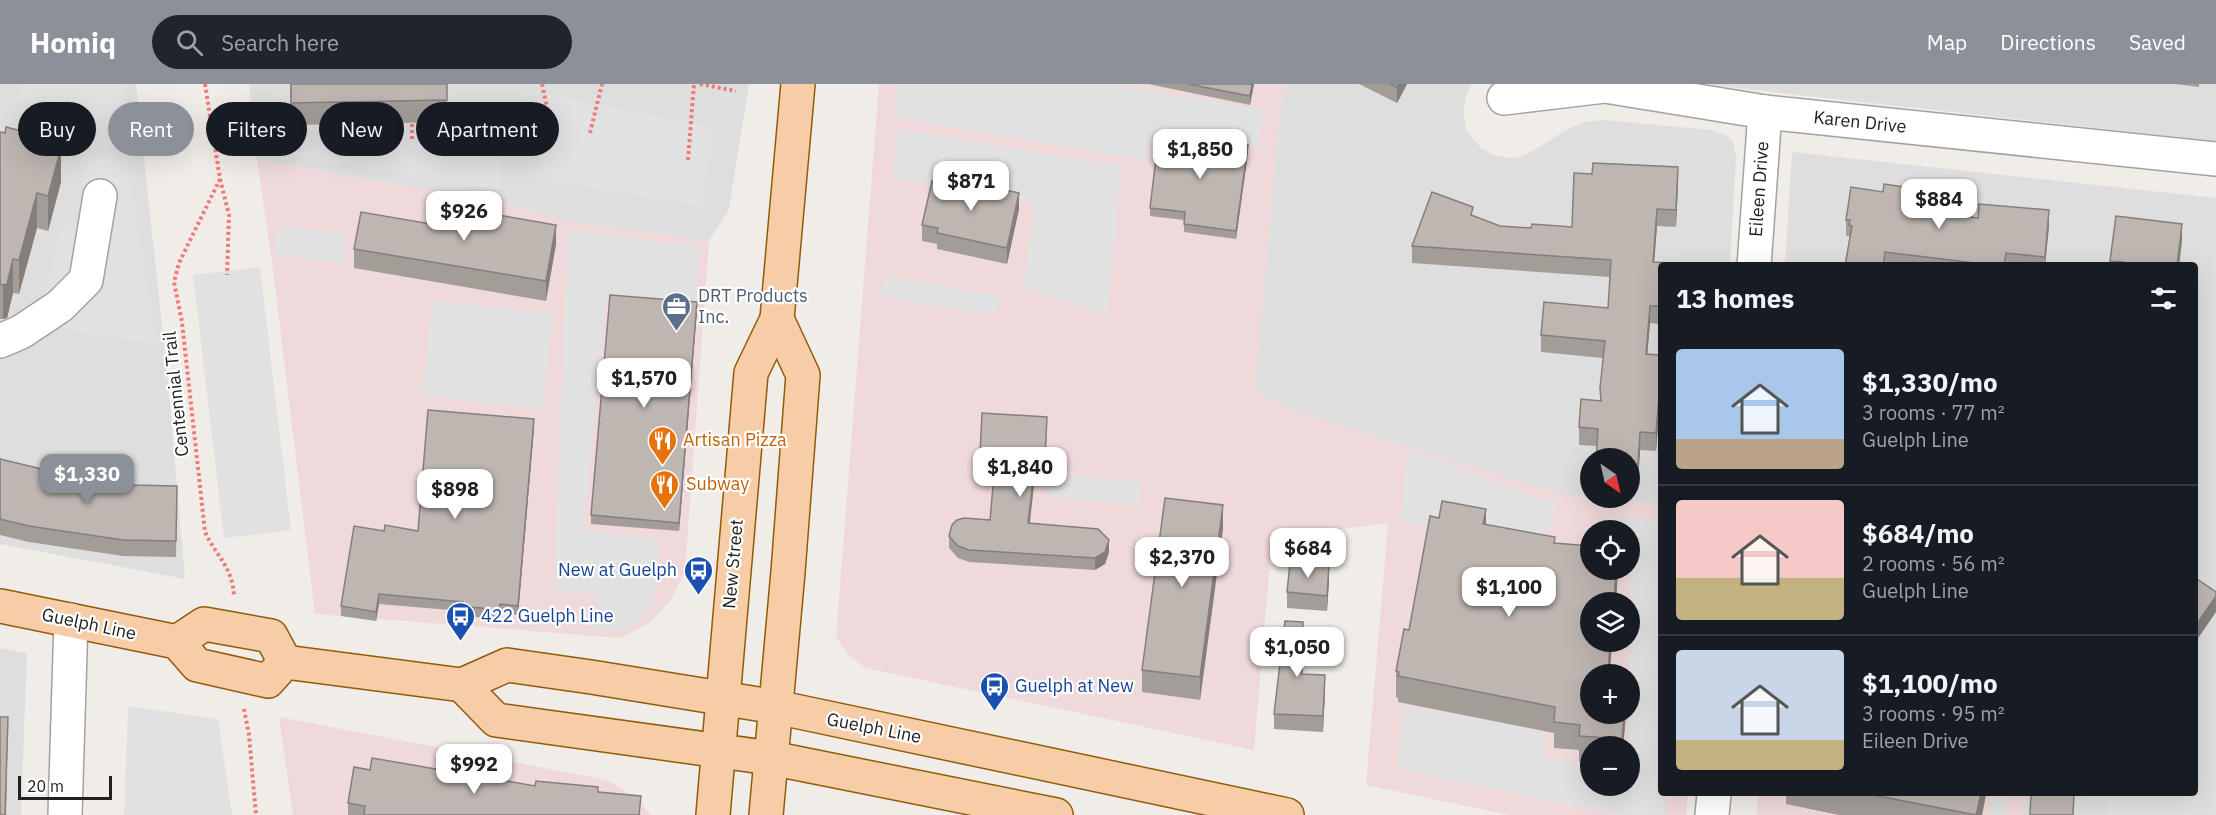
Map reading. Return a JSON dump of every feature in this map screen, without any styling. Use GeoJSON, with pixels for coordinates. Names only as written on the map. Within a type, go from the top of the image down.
{"type":"FeatureCollection","features":[{"type":"Feature","properties":{"kind":"main road","name":"New Street"},"geometry":{"type":"LineString","coordinates":[[713,815],[724,698],[724,665],[751,373],[777,319],[798,84]]}},
{"type":"Feature","properties":{"kind":"main road","name":"New Street"},"geometry":{"type":"LineString","coordinates":[[766,815],[802,375],[777,319]]}},
{"type":"Feature","properties":{"kind":"main road","name":"Guelph Line"},"geometry":{"type":"LineString","coordinates":[[0,606],[177,642]]}},
{"type":"Feature","properties":{"kind":"main road"},"geometry":{"type":"LineString","coordinates":[[204,624],[271,636],[285,662],[268,681],[197,665],[177,642],[204,624]]}},
{"type":"Feature","properties":{"kind":"main road"},"geometry":{"type":"LineString","coordinates":[[285,662],[462,686],[496,720],[771,758],[1056,815]]}},
{"type":"Feature","properties":{"kind":"main road","name":"Guelph Line"},"geometry":{"type":"LineString","coordinates":[[462,686],[507,665],[724,698],[1287,815]]}},
{"type":"Feature","properties":{"kind":"street","name":"Karen Drive"},"geometry":{"type":"LineString","coordinates":[[1504,98],[1605,86],[1765,112],[2216,159]]}},
{"type":"Feature","properties":{"kind":"street","name":"Eileen Drive"},"geometry":{"type":"LineString","coordinates":[[1754,262],[1765,112]]}},
{"type":"Feature","properties":{"kind":"street"},"geometry":{"type":"LineString","coordinates":[[0,341],[21,332],[60,306],[86,280],[100,196]]}},
{"type":"Feature","properties":{"kind":"street"},"geometry":{"type":"LineString","coordinates":[[65,815],[71,620]]}},
{"type":"Feature","properties":{"kind":"street"},"geometry":{"type":"LineString","coordinates":[[1712,815],[1714,796]]}},
{"type":"Feature","properties":{"kind":"path"},"geometry":{"type":"LineString","coordinates":[[205,84],[219,179],[229,215],[227,274]]}},
{"type":"Feature","properties":{"kind":"path"},"geometry":{"type":"LineString","coordinates":[[542,84],[546,102]]}},
{"type":"Feature","properties":{"kind":"path"},"geometry":{"type":"LineString","coordinates":[[590,134],[602,84]]}},
{"type":"Feature","properties":{"kind":"path"},"geometry":{"type":"LineString","coordinates":[[688,160],[694,84]]}},
{"type":"Feature","properties":{"kind":"path"},"geometry":{"type":"LineString","coordinates":[[700,84],[736,91]]}},
{"type":"Feature","properties":{"kind":"path"},"geometry":{"type":"LineString","coordinates":[[412,117],[412,138]]}},
{"type":"Feature","properties":{"kind":"path","name":"Centennial Trail"},"geometry":{"type":"LineString","coordinates":[[219,179],[178,263],[174,282],[182,322],[205,532],[211,545],[220,554],[233,582],[234,605]]}},
{"type":"Feature","properties":{"kind":"path"},"geometry":{"type":"LineString","coordinates":[[244,706],[256,815]]}},
{"type":"Feature","properties":{"kind":"shaded area"},"geometry":{"type":"Polygon","coordinates":[[[0,84],[136,84],[138,102],[108,102],[108,156],[144,156],[168,381],[185,579],[0,544],[0,84]]]}},
{"type":"Feature","properties":{"kind":"shaded area"},"geometry":{"type":"Polygon","coordinates":[[[23,84],[123,84],[125,102],[108,102],[108,148],[97,148],[96,102],[17,101],[23,84]]]}},
{"type":"Feature","properties":{"kind":"shaded area"},"geometry":{"type":"Polygon","coordinates":[[[249,84],[749,84],[729,209],[709,241],[566,220],[507,204],[257,160],[257,156],[307,156],[307,102],[251,102],[249,84]]]}},
{"type":"Feature","properties":{"kind":"shaded area"},"geometry":{"type":"Polygon","coordinates":[[[879,84],[1286,84],[1279,118],[1255,393],[1301,413],[1565,496],[1580,497],[1580,508],[1640,508],[1640,503],[1658,505],[1658,796],[1688,796],[1686,815],[1509,815],[1366,785],[1388,523],[1272,538],[1254,750],[865,668],[848,654],[836,637],[879,84]]]}},
{"type":"Feature","properties":{"kind":"shaded area"},"geometry":{"type":"Polygon","coordinates":[[[899,84],[1112,84],[1264,110],[1257,148],[1154,130],[1148,161],[893,117],[899,84]]]}},
{"type":"Feature","properties":{"kind":"shaded area"},"geometry":{"type":"Polygon","coordinates":[[[1286,84],[1472,84],[1465,99],[1466,128],[1482,149],[1507,158],[1520,157],[1533,151],[1566,130],[1584,122],[1605,120],[1712,130],[1727,136],[1733,142],[1736,157],[1730,262],[1658,262],[1658,505],[1640,503],[1640,448],[1580,448],[1580,497],[1565,496],[1301,413],[1255,393],[1279,118],[1286,84]]]}},
{"type":"Feature","properties":{"kind":"shaded area"},"geometry":{"type":"Polygon","coordinates":[[[1700,84],[2216,84],[2216,141],[1763,91],[1700,84]]]}},
{"type":"Feature","properties":{"kind":"shaded area"},"geometry":{"type":"Polygon","coordinates":[[[546,94],[715,128],[702,206],[536,179],[539,156],[559,156],[559,102],[545,102],[546,94]]]}},
{"type":"Feature","properties":{"kind":"shaded area"},"geometry":{"type":"Polygon","coordinates":[[[897,129],[1121,166],[1108,315],[1023,287],[1036,203],[893,178],[897,129]]]}},
{"type":"Feature","properties":{"kind":"shaded area"},"geometry":{"type":"Polygon","coordinates":[[[416,130],[416,156],[489,156],[500,160],[500,190],[294,156],[307,156],[307,151],[319,146],[319,156],[404,156],[404,131],[416,130]]]}},
{"type":"Feature","properties":{"kind":"shaded area"},"geometry":{"type":"Polygon","coordinates":[[[1792,152],[2216,198],[2216,815],[2023,815],[2025,796],[2198,796],[2198,262],[1785,262],[1792,152]]]}},
{"type":"Feature","properties":{"kind":"shaded area"},"geometry":{"type":"Polygon","coordinates":[[[89,157],[127,161],[158,344],[34,325],[63,225],[75,227],[89,157]]]}},
{"type":"Feature","properties":{"kind":"shaded area"},"geometry":{"type":"Polygon","coordinates":[[[257,160],[507,204],[566,220],[709,241],[685,571],[671,600],[649,623],[621,638],[315,614],[272,262],[257,160]]]}},
{"type":"Feature","properties":{"kind":"shaded area"},"geometry":{"type":"Polygon","coordinates":[[[279,225],[347,235],[343,264],[274,254],[279,225]]]}},
{"type":"Feature","properties":{"kind":"shaded area"},"geometry":{"type":"Polygon","coordinates":[[[568,229],[699,247],[696,302],[607,293],[583,531],[659,539],[654,604],[626,632],[593,629],[597,601],[592,594],[554,589],[568,229]]]}},
{"type":"Feature","properties":{"kind":"shaded area"},"geometry":{"type":"Polygon","coordinates":[[[260,267],[291,530],[224,538],[193,275],[260,267]]]}},
{"type":"Feature","properties":{"kind":"shaded area"},"geometry":{"type":"Polygon","coordinates":[[[884,275],[999,296],[995,316],[880,296],[884,275]]]}},
{"type":"Feature","properties":{"kind":"shaded area"},"geometry":{"type":"Polygon","coordinates":[[[433,300],[553,314],[542,409],[422,395],[433,300]]]}},
{"type":"Feature","properties":{"kind":"shaded area"},"geometry":{"type":"Polygon","coordinates":[[[1407,450],[1557,505],[1541,554],[1401,521],[1407,450]]]}},
{"type":"Feature","properties":{"kind":"shaded area"},"geometry":{"type":"Polygon","coordinates":[[[1050,473],[1141,483],[1139,506],[1047,496],[1050,473]]]}},
{"type":"Feature","properties":{"kind":"shaded area"},"geometry":{"type":"Polygon","coordinates":[[[1608,517],[1658,519],[1658,796],[1667,796],[1666,815],[1618,815],[1397,768],[1403,707],[1541,724],[1545,758],[1580,764],[1580,796],[1640,796],[1640,736],[1627,736],[1627,724],[1640,724],[1640,664],[1629,664],[1629,652],[1640,652],[1640,592],[1630,592],[1631,580],[1640,580],[1640,520],[1608,520],[1608,517]]]}},
{"type":"Feature","properties":{"kind":"shaded area"},"geometry":{"type":"Polygon","coordinates":[[[0,648],[27,653],[21,815],[0,815],[0,648]]]}},
{"type":"Feature","properties":{"kind":"shaded area"},"geometry":{"type":"Polygon","coordinates":[[[128,706],[218,719],[232,815],[124,815],[128,706]]]}},
{"type":"Feature","properties":{"kind":"shaded area"},"geometry":{"type":"Polygon","coordinates":[[[279,717],[607,780],[634,797],[651,815],[293,815],[279,717]]]}},
{"type":"Feature","properties":{"kind":"shaded area"},"geometry":{"type":"Polygon","coordinates":[[[2198,784],[2201,785],[2195,815],[2107,815],[2109,803],[2073,796],[2198,796],[2198,784]]]}},
{"type":"Feature","properties":{"kind":"shaded area"},"geometry":{"type":"Polygon","coordinates":[[[1758,796],[2025,796],[2023,815],[1757,815],[1758,796]]]}},
{"type":"Feature","properties":{"kind":"shaded area"},"geometry":{"type":"Polygon","coordinates":[[[1992,796],[2009,796],[2005,815],[1988,815],[1992,796]]]}},
{"type":"Feature","properties":{"kind":"building"},"geometry":{"type":"Polygon","coordinates":[[[291,84],[447,84],[447,100],[291,102],[291,84]]]}},
{"type":"Feature","properties":{"kind":"building"},"geometry":{"type":"Polygon","coordinates":[[[1188,84],[1252,84],[1250,96],[1188,84]]]}},
{"type":"Feature","properties":{"kind":"building"},"geometry":{"type":"Polygon","coordinates":[[[6,127],[18,130],[18,156],[59,156],[48,196],[37,193],[19,260],[13,259],[7,284],[3,285],[0,284],[0,132],[5,133],[6,127]]]}},
{"type":"Feature","properties":{"kind":"building"},"geometry":{"type":"Polygon","coordinates":[[[1159,133],[1248,145],[1236,231],[1184,224],[1185,212],[1150,208],[1159,133]]]}},
{"type":"Feature","properties":{"kind":"building"},"geometry":{"type":"Polygon","coordinates":[[[1593,163],[1678,167],[1676,210],[1657,209],[1653,262],[1658,262],[1658,306],[1650,306],[1646,354],[1658,355],[1658,409],[1656,433],[1640,432],[1639,448],[1597,448],[1598,429],[1579,427],[1581,399],[1601,401],[1600,388],[1605,341],[1541,335],[1544,302],[1608,308],[1611,260],[1412,246],[1432,192],[1473,207],[1471,215],[1500,226],[1531,228],[1532,224],[1572,227],[1574,173],[1592,174],[1593,163]]]}},
{"type":"Feature","properties":{"kind":"building"},"geometry":{"type":"Polygon","coordinates":[[[948,178],[1019,193],[1007,248],[937,233],[938,228],[922,225],[932,181],[946,184],[948,178]]]}},
{"type":"Feature","properties":{"kind":"building"},"geometry":{"type":"Polygon","coordinates":[[[1884,184],[1924,190],[1921,211],[1978,218],[1979,204],[2049,210],[2045,257],[2006,253],[2005,262],[1966,262],[1885,252],[1884,262],[1846,262],[1852,226],[1849,225],[1850,220],[1846,220],[1851,187],[1883,192],[1884,184]]]}},
{"type":"Feature","properties":{"kind":"building"},"geometry":{"type":"Polygon","coordinates":[[[458,208],[556,225],[546,281],[354,249],[361,212],[454,228],[458,208]]]}},
{"type":"Feature","properties":{"kind":"building"},"geometry":{"type":"Polygon","coordinates":[[[2116,216],[2182,224],[2177,262],[2110,261],[2116,216]]]}},
{"type":"Feature","properties":{"kind":"building"},"geometry":{"type":"Polygon","coordinates":[[[610,295],[697,302],[679,523],[591,515],[610,295]]]}},
{"type":"Feature","properties":{"kind":"building"},"geometry":{"type":"Polygon","coordinates":[[[428,410],[534,419],[518,606],[500,604],[499,610],[462,606],[463,602],[379,594],[376,612],[341,606],[354,526],[384,531],[385,525],[418,531],[428,410]]]}},
{"type":"Feature","properties":{"kind":"building"},"geometry":{"type":"Polygon","coordinates":[[[982,413],[1047,417],[1045,456],[1036,455],[1028,523],[1098,529],[1109,540],[1105,552],[1095,558],[969,550],[958,546],[949,536],[952,525],[957,520],[964,518],[990,520],[996,453],[980,453],[982,413]]]}},
{"type":"Feature","properties":{"kind":"building"},"geometry":{"type":"Polygon","coordinates":[[[0,459],[58,473],[132,485],[177,486],[176,541],[123,540],[29,526],[0,519],[0,459]]]}},
{"type":"Feature","properties":{"kind":"building"},"geometry":{"type":"Polygon","coordinates":[[[1165,498],[1223,505],[1200,677],[1142,670],[1165,498]]]}},
{"type":"Feature","properties":{"kind":"building"},"geometry":{"type":"Polygon","coordinates":[[[1442,501],[1486,509],[1483,524],[1555,537],[1554,543],[1580,545],[1580,580],[1615,580],[1615,592],[1580,592],[1580,652],[1609,652],[1609,664],[1580,664],[1580,724],[1623,724],[1622,736],[1579,736],[1580,725],[1554,722],[1555,707],[1398,676],[1399,672],[1396,671],[1404,629],[1409,630],[1430,516],[1439,518],[1442,501]]]}},
{"type":"Feature","properties":{"kind":"building"},"geometry":{"type":"Polygon","coordinates":[[[1290,563],[1329,565],[1327,596],[1287,592],[1290,563]]]}},
{"type":"Feature","properties":{"kind":"building"},"geometry":{"type":"Polygon","coordinates":[[[2198,580],[2216,592],[2216,596],[2198,622],[2198,580]]]}},
{"type":"Feature","properties":{"kind":"building"},"geometry":{"type":"Polygon","coordinates":[[[1285,621],[1303,622],[1302,674],[1325,675],[1323,716],[1274,714],[1285,621]]]}},
{"type":"Feature","properties":{"kind":"building"},"geometry":{"type":"Polygon","coordinates":[[[0,717],[8,717],[5,815],[0,815],[0,717]]]}},
{"type":"Feature","properties":{"kind":"building"},"geometry":{"type":"Polygon","coordinates":[[[372,758],[535,786],[536,781],[598,787],[598,792],[641,796],[639,815],[364,815],[365,806],[348,803],[354,767],[370,770],[372,758]]]}},
{"type":"Feature","properties":{"kind":"building"},"geometry":{"type":"Polygon","coordinates":[[[1878,796],[1981,796],[1976,815],[1878,796]]]}},
{"type":"Feature","properties":{"kind":"building"},"geometry":{"type":"Polygon","coordinates":[[[2031,796],[2074,796],[2073,815],[2030,815],[2031,796]]]}},
{"type":"Feature","properties":{"kind":"place","name":"DRT Products Inc."},"geometry":{"type":"Point","coordinates":[677,332]}},
{"type":"Feature","properties":{"kind":"place","name":"Artisan Pizza"},"geometry":{"type":"Point","coordinates":[662,466]}},
{"type":"Feature","properties":{"kind":"place","name":"Subway"},"geometry":{"type":"Point","coordinates":[665,510]}},
{"type":"Feature","properties":{"kind":"place","name":"New at Guelph"},"geometry":{"type":"Point","coordinates":[698,596]}},
{"type":"Feature","properties":{"kind":"place","name":"422 Guelph Line"},"geometry":{"type":"Point","coordinates":[460,642]}},
{"type":"Feature","properties":{"kind":"place","name":"Guelph at New"},"geometry":{"type":"Point","coordinates":[994,712]}}]}
